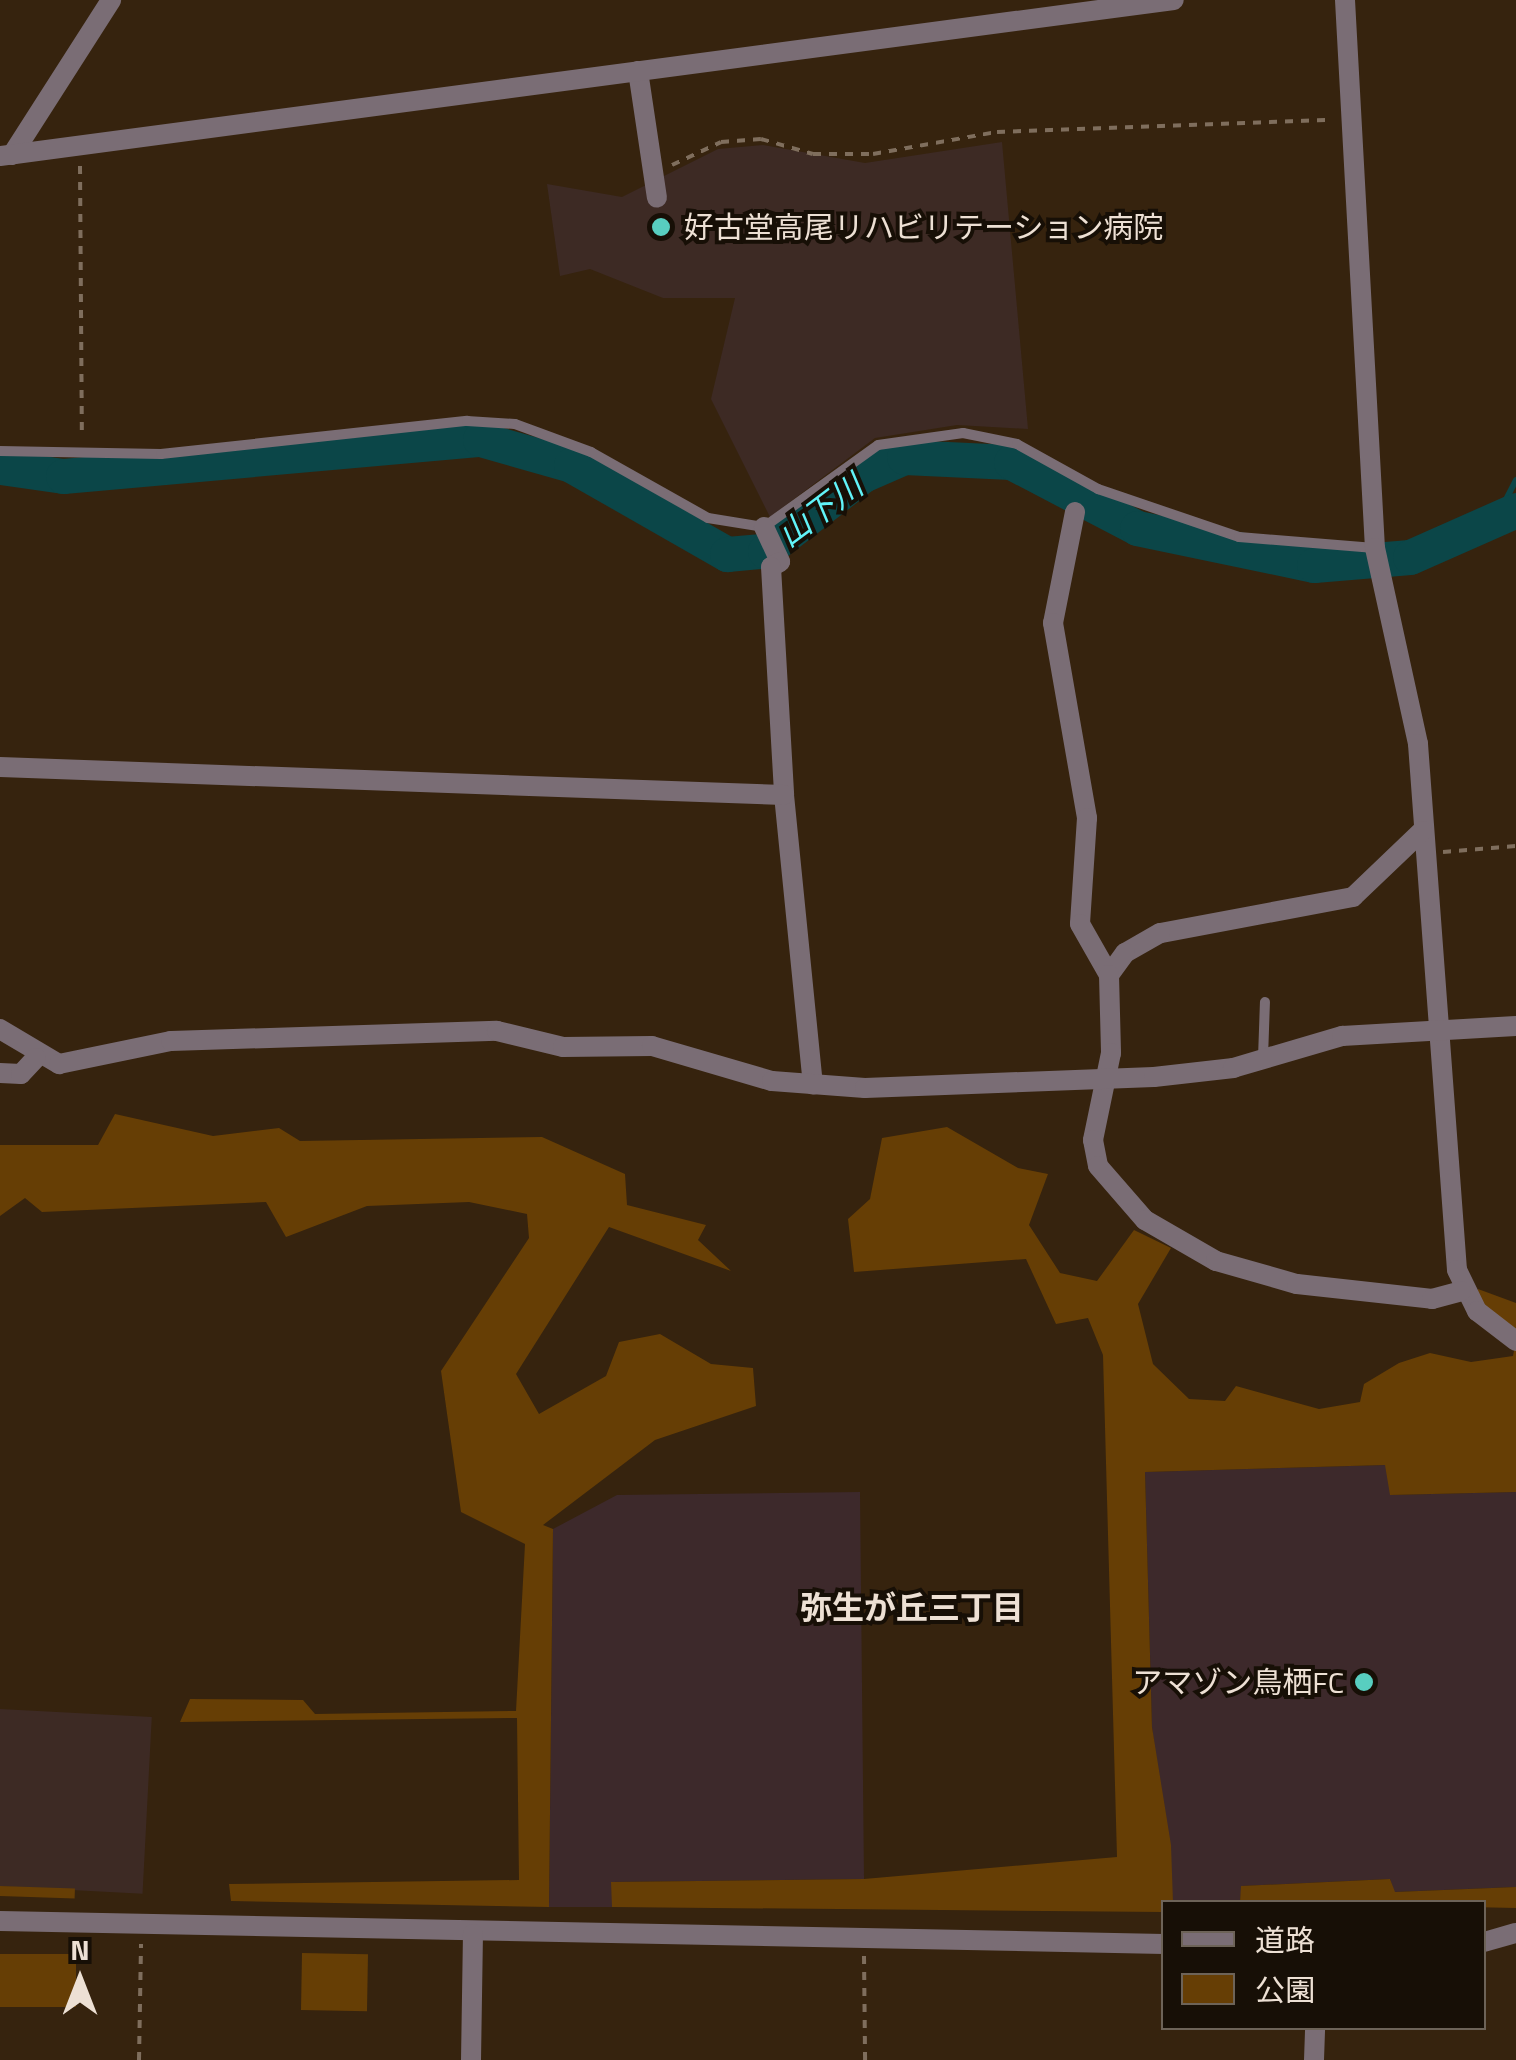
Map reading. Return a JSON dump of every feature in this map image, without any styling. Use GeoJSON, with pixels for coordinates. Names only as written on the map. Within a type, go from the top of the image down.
{"type":"FeatureCollection","features":[{"type":"Feature","properties":{"kind":"street"},"geometry":{"type":"LineString","coordinates":[[6,155],[111,0]]}},
{"type":"Feature","properties":{"kind":"street"},"geometry":{"type":"LineString","coordinates":[[6,155],[1174,0]]}},
{"type":"Feature","properties":{"kind":"street"},"geometry":{"type":"LineString","coordinates":[[1345,0],[1375,548],[1380,590],[1413,712],[1435,1026],[1461,1291],[1516,1341]]}},
{"type":"Feature","properties":{"kind":"street"},"geometry":{"type":"LineString","coordinates":[[638,72],[658,198]]}},
{"type":"Feature","properties":{"kind":"street"},"geometry":{"type":"LineString","coordinates":[[1074,512],[1053,623],[1087,818],[1080,924],[1109,975],[1098,1166],[1165,1234],[1216,1261],[1297,1284],[1432,1300],[1461,1291]]}},
{"type":"Feature","properties":{"kind":"street"},"geometry":{"type":"LineString","coordinates":[[766,530],[778,557],[784,795],[813,1084]]}},
{"type":"Feature","properties":{"kind":"street"},"geometry":{"type":"LineString","coordinates":[[0,767],[784,795]]}},
{"type":"Feature","properties":{"kind":"street"},"geometry":{"type":"LineString","coordinates":[[1109,975],[1125,952],[1160,934],[1353,897],[1422,831]]}},
{"type":"Feature","properties":{"kind":"street"},"geometry":{"type":"LineString","coordinates":[[0,1029],[36,1058],[83,1064],[171,1041],[497,1031],[563,1047],[684,1051],[719,1068],[813,1084],[1106,1077],[1263,1059],[1342,1036],[1435,1026],[1516,1026]]}},
{"type":"Feature","properties":{"kind":"street"},"geometry":{"type":"LineString","coordinates":[[0,1073],[22,1074],[36,1058]]}},
{"type":"Feature","properties":{"kind":"street"},"geometry":{"type":"LineString","coordinates":[[0,1921],[473,1934],[1161,1944]]}},
{"type":"Feature","properties":{"kind":"street"},"geometry":{"type":"LineString","coordinates":[[1486,1941],[1516,1933]]}},
{"type":"Feature","properties":{"kind":"street"},"geometry":{"type":"LineString","coordinates":[[470,2060],[473,1934]]}},
{"type":"Feature","properties":{"kind":"street"},"geometry":{"type":"LineString","coordinates":[[1314,2060],[1315,2030]]}},
{"type":"Feature","properties":{"kind":"lane"},"geometry":{"type":"LineString","coordinates":[[0,451],[82,454],[294,444],[467,420],[515,424],[591,452],[708,518],[766,530],[878,446],[963,433],[1017,444],[1098,490],[1239,536],[1375,548]]}},
{"type":"Feature","properties":{"kind":"lane"},"geometry":{"type":"LineString","coordinates":[[1263,1059],[1265,1002]]}},
{"type":"Feature","properties":{"kind":"path"},"geometry":{"type":"LineString","coordinates":[[654,174],[720,142],[872,154],[997,132],[1352,120]]}},
{"type":"Feature","properties":{"kind":"path"},"geometry":{"type":"LineString","coordinates":[[80,146],[82,454]]}},
{"type":"Feature","properties":{"kind":"path"},"geometry":{"type":"LineString","coordinates":[[1424,853],[1516,846]]}},
{"type":"Feature","properties":{"kind":"path"},"geometry":{"type":"LineString","coordinates":[[139,2060],[141,1944]]}},
{"type":"Feature","properties":{"kind":"path"},"geometry":{"type":"LineString","coordinates":[[864,1956],[864,2060]]}},
{"type":"Feature","properties":{"kind":"shaded area"},"geometry":{"type":"Polygon","coordinates":[[[1002,142],[1028,429],[957,425],[875,438],[770,517],[711,399],[735,298],[663,298],[590,269],[560,276],[547,184],[622,197],[718,149],[763,145],[865,163],[1002,142]]]}},
{"type":"Feature","properties":{"kind":"shaded area"},"geometry":{"type":"Polygon","coordinates":[[[1386,1465],[1391,1495],[1516,1492],[1516,1887],[1394,1892],[1390,1879],[1242,1886],[1240,1900],[1173,1900],[1152,1727],[1145,1472],[1386,1465]]]}},
{"type":"Feature","properties":{"kind":"shaded area"},"geometry":{"type":"Polygon","coordinates":[[[860,1492],[864,1879],[612,1882],[612,1907],[549,1907],[553,1529],[617,1495],[860,1492]]]}},
{"type":"Feature","properties":{"kind":"shaded area"},"geometry":{"type":"Polygon","coordinates":[[[0,1709],[152,1717],[143,1894],[0,1886],[0,1709]]]}},
{"type":"Feature","properties":{"kind":"green space"},"geometry":{"type":"Polygon","coordinates":[[[115,1114],[213,1136],[279,1128],[300,1141],[542,1137],[625,1174],[627,1205],[706,1225],[698,1240],[731,1271],[609,1227],[516,1374],[539,1414],[606,1376],[619,1342],[660,1334],[711,1364],[753,1368],[756,1406],[655,1440],[543,1525],[553,1529],[549,1907],[231,1901],[229,1884],[519,1880],[517,1718],[180,1722],[190,1699],[303,1700],[315,1714],[516,1711],[525,1544],[461,1512],[441,1371],[529,1238],[527,1214],[469,1202],[367,1206],[286,1237],[266,1202],[42,1212],[25,1198],[0,1216],[0,1145],[98,1145],[115,1114]]]}},
{"type":"Feature","properties":{"kind":"green space"},"geometry":{"type":"Polygon","coordinates":[[[947,1127],[1018,1168],[1048,1174],[1029,1225],[1060,1273],[1097,1281],[1134,1230],[1171,1248],[1138,1304],[1153,1364],[1189,1399],[1225,1401],[1236,1386],[1319,1409],[1360,1402],[1364,1384],[1399,1363],[1430,1353],[1471,1362],[1513,1356],[1516,1341],[1516,1492],[1390,1495],[1385,1465],[1145,1472],[1152,1727],[1171,1845],[1173,1900],[1161,1900],[1161,1912],[612,1907],[611,1882],[864,1879],[1117,1857],[1103,1355],[1088,1318],[1056,1324],[1026,1259],[854,1272],[848,1219],[870,1199],[882,1138],[947,1127]]]}},
{"type":"Feature","properties":{"kind":"green space"},"geometry":{"type":"Polygon","coordinates":[[[1478,1289],[1516,1303],[1516,1336],[1478,1306],[1478,1289]]]}},
{"type":"Feature","properties":{"kind":"green space"},"geometry":{"type":"Polygon","coordinates":[[[1390,1879],[1395,1892],[1516,1887],[1516,1908],[1486,1907],[1486,1900],[1240,1900],[1241,1886],[1390,1879]]]}},
{"type":"Feature","properties":{"kind":"green space"},"geometry":{"type":"Polygon","coordinates":[[[0,1886],[75,1889],[75,1899],[0,1896],[0,1886]]]}},
{"type":"Feature","properties":{"kind":"green space"},"geometry":{"type":"Polygon","coordinates":[[[302,1953],[368,1954],[367,2011],[301,2010],[302,1953]]]}},
{"type":"Feature","properties":{"kind":"green space"},"geometry":{"type":"Polygon","coordinates":[[[0,1954],[76,1954],[76,2007],[0,2007],[0,1954]]]}},
{"type":"Feature","properties":{"kind":"waterway","name":"山下川"},"geometry":{"type":"LineString","coordinates":[[0,467],[63,476],[480,439],[571,465],[727,554],[765,551],[863,475],[904,457],[1011,462],[1137,528],[1314,565],[1410,557],[1516,510]]}},
{"type":"Feature","properties":{"kind":"waterway"},"geometry":{"type":"LineString","coordinates":[[1495,521],[1516,480]]}},
{"type":"Feature","properties":{"kind":"place","name":"好古堂高尾リハビリテーション病院"},"geometry":{"type":"Point","coordinates":[661,227]}},
{"type":"Feature","properties":{"kind":"place","name":"アマゾン鳥栖FC"},"geometry":{"type":"Point","coordinates":[1364,1682]}},
{"type":"Feature","properties":{"kind":"district","name":"弥生が丘三丁目"},"geometry":{"type":"Point","coordinates":[912,1607]}}]}
